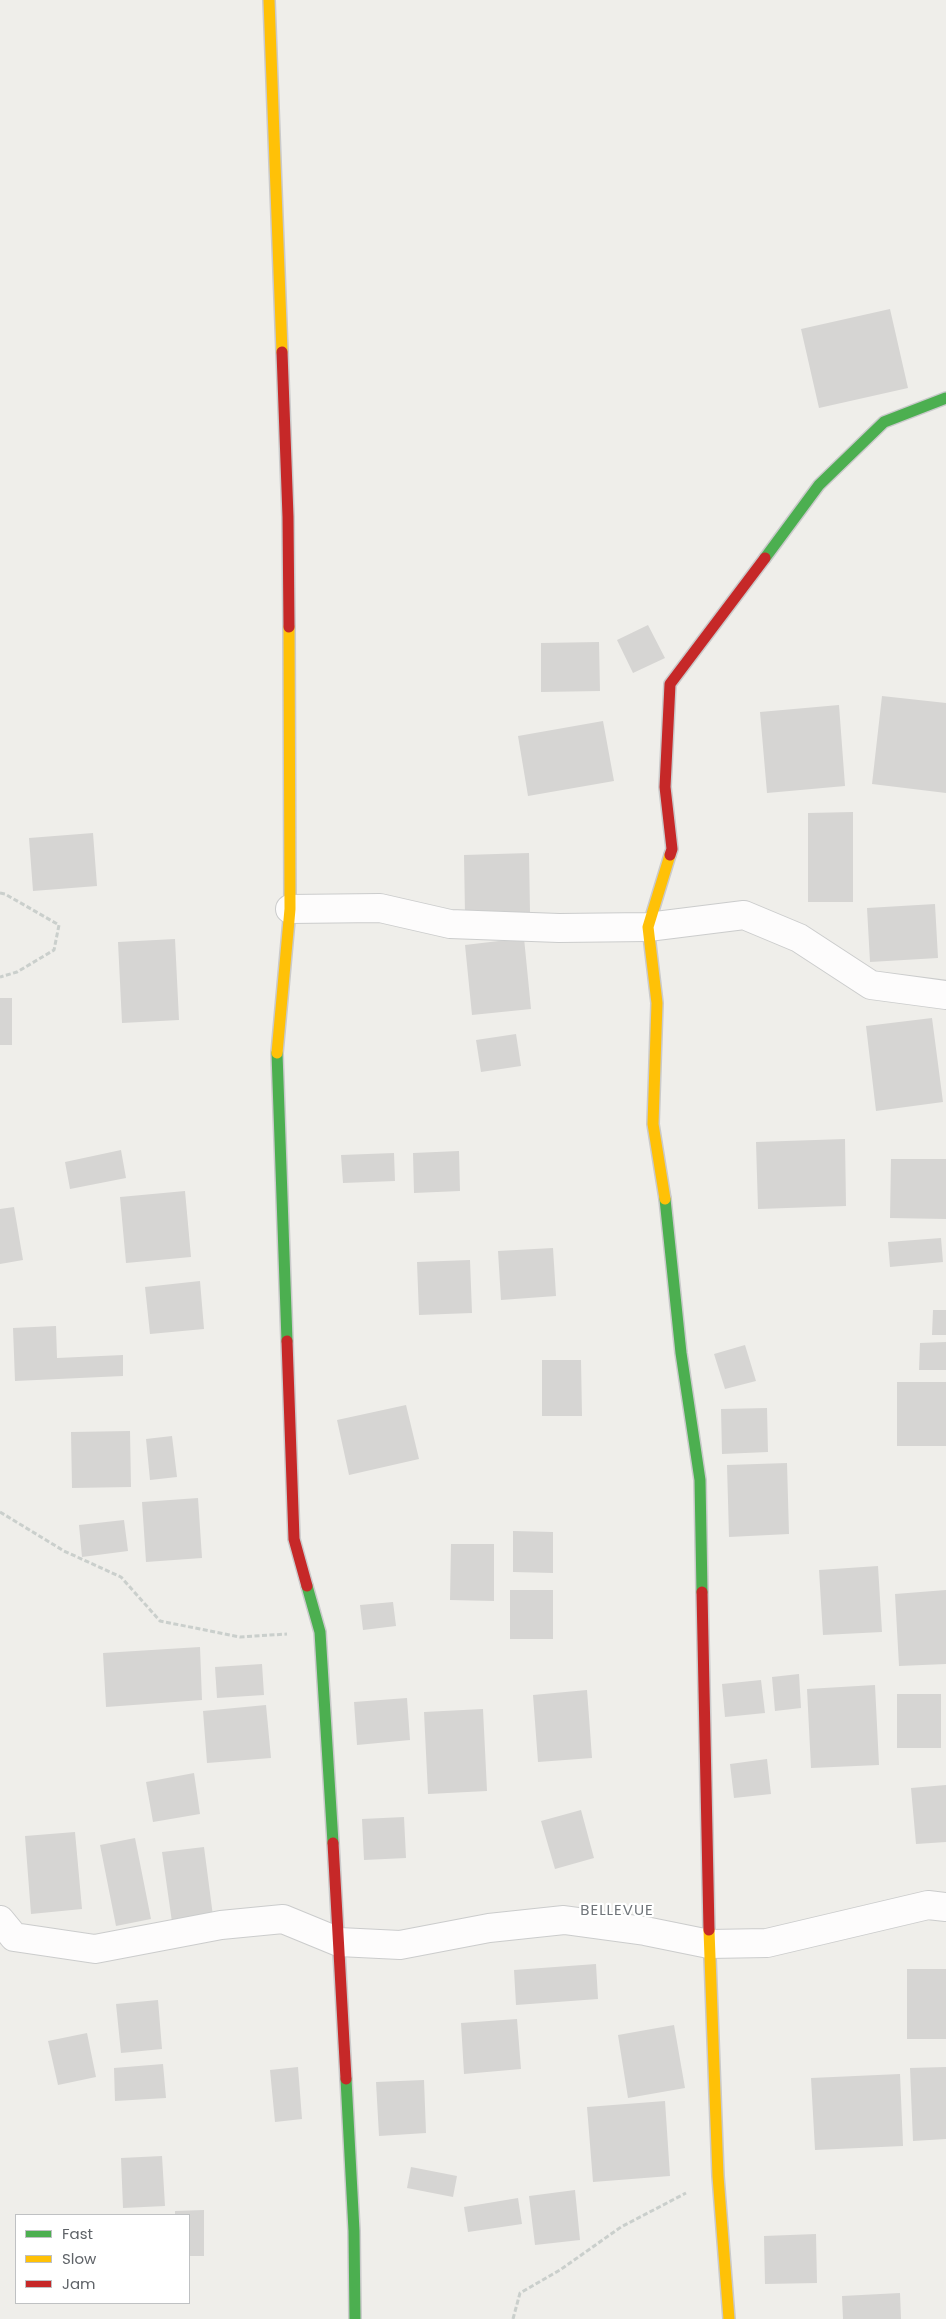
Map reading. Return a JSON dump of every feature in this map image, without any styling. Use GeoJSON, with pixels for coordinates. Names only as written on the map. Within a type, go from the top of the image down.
{"type":"FeatureCollection","features":[{"type":"Feature","properties":{"kind":"street"},"geometry":{"type":"LineString","coordinates":[[269,0],[288,517],[290,909],[276,1064],[294,1539],[320,1632],[354,2231],[355,2319]]}},
{"type":"Feature","properties":{"kind":"street"},"geometry":{"type":"LineString","coordinates":[[730,2319],[718,2176],[709,1944],[700,1480],[681,1353],[668,1218],[653,1124],[657,1003],[648,927],[672,849],[665,787],[670,684],[818,485],[884,422],[946,398]]}},
{"type":"Feature","properties":{"kind":"street"},"geometry":{"type":"LineString","coordinates":[[290,909],[380,908],[450,924],[559,928],[648,927],[744,915],[799,938],[871,985],[946,995]]}},
{"type":"Feature","properties":{"kind":"street"},"geometry":{"type":"LineString","coordinates":[[0,1920],[14,1938],[95,1949],[221,1925],[283,1919],[338,1942],[400,1945],[489,1928],[564,1920],[645,1931],[709,1944],[767,1943],[928,1905],[946,1907]]}},
{"type":"Feature","properties":{"kind":"path"},"geometry":{"type":"LineString","coordinates":[[0,893],[5,894],[59,925],[54,950],[17,972],[0,977]]}},
{"type":"Feature","properties":{"kind":"path"},"geometry":{"type":"LineString","coordinates":[[0,1512],[64,1551],[121,1577],[160,1621],[240,1637],[320,1632]]}},
{"type":"Feature","properties":{"kind":"path"},"geometry":{"type":"LineString","coordinates":[[513,2319],[520,2294],[560,2270],[621,2227],[718,2176]]}},
{"type":"Feature","properties":{"kind":"building"},"geometry":{"type":"Polygon","coordinates":[[[890,309],[908,388],[819,408],[801,329],[890,309]]]}},
{"type":"Feature","properties":{"kind":"building"},"geometry":{"type":"Polygon","coordinates":[[[648,625],[665,658],[633,673],[617,640],[648,625]]]}},
{"type":"Feature","properties":{"kind":"building"},"geometry":{"type":"Polygon","coordinates":[[[599,642],[600,691],[541,692],[541,643],[599,642]]]}},
{"type":"Feature","properties":{"kind":"building"},"geometry":{"type":"Polygon","coordinates":[[[882,696],[946,703],[946,793],[872,784],[882,696]]]}},
{"type":"Feature","properties":{"kind":"building"},"geometry":{"type":"Polygon","coordinates":[[[839,705],[845,786],[767,793],[760,712],[839,705]]]}},
{"type":"Feature","properties":{"kind":"building"},"geometry":{"type":"Polygon","coordinates":[[[603,721],[614,781],[528,796],[518,736],[603,721]]]}},
{"type":"Feature","properties":{"kind":"building"},"geometry":{"type":"Polygon","coordinates":[[[853,812],[853,902],[808,902],[808,813],[853,812]]]}},
{"type":"Feature","properties":{"kind":"building"},"geometry":{"type":"Polygon","coordinates":[[[93,833],[97,886],[33,891],[29,838],[93,833]]]}},
{"type":"Feature","properties":{"kind":"building"},"geometry":{"type":"Polygon","coordinates":[[[529,853],[530,912],[465,914],[464,855],[529,853]]]}},
{"type":"Feature","properties":{"kind":"building"},"geometry":{"type":"Polygon","coordinates":[[[935,904],[938,958],[870,962],[867,908],[935,904]]]}},
{"type":"Feature","properties":{"kind":"building"},"geometry":{"type":"Polygon","coordinates":[[[524,938],[531,1009],[472,1015],[465,945],[524,938]]]}},
{"type":"Feature","properties":{"kind":"building"},"geometry":{"type":"Polygon","coordinates":[[[175,939],[179,1020],[122,1023],[118,942],[175,939]]]}},
{"type":"Feature","properties":{"kind":"building"},"geometry":{"type":"Polygon","coordinates":[[[0,998],[12,998],[12,1045],[0,1045],[0,998]]]}},
{"type":"Feature","properties":{"kind":"building"},"geometry":{"type":"Polygon","coordinates":[[[932,1018],[943,1102],[876,1111],[866,1026],[932,1018]]]}},
{"type":"Feature","properties":{"kind":"building"},"geometry":{"type":"Polygon","coordinates":[[[516,1034],[521,1066],[481,1072],[476,1040],[516,1034]]]}},
{"type":"Feature","properties":{"kind":"building"},"geometry":{"type":"Polygon","coordinates":[[[845,1139],[846,1206],[758,1209],[756,1142],[845,1139]]]}},
{"type":"Feature","properties":{"kind":"building"},"geometry":{"type":"Polygon","coordinates":[[[121,1150],[126,1178],[70,1189],[65,1162],[121,1150]]]}},
{"type":"Feature","properties":{"kind":"building"},"geometry":{"type":"Polygon","coordinates":[[[459,1151],[460,1191],[414,1193],[413,1153],[459,1151]]]}},
{"type":"Feature","properties":{"kind":"building"},"geometry":{"type":"Polygon","coordinates":[[[394,1153],[395,1181],[343,1183],[341,1155],[394,1153]]]}},
{"type":"Feature","properties":{"kind":"building"},"geometry":{"type":"Polygon","coordinates":[[[891,1159],[946,1159],[946,1219],[890,1218],[891,1159]]]}},
{"type":"Feature","properties":{"kind":"building"},"geometry":{"type":"Polygon","coordinates":[[[185,1191],[191,1257],[126,1263],[120,1197],[185,1191]]]}},
{"type":"Feature","properties":{"kind":"building"},"geometry":{"type":"Polygon","coordinates":[[[14,1207],[23,1260],[0,1264],[0,1209],[14,1207]]]}},
{"type":"Feature","properties":{"kind":"building"},"geometry":{"type":"Polygon","coordinates":[[[941,1238],[943,1262],[890,1267],[888,1242],[941,1238]]]}},
{"type":"Feature","properties":{"kind":"building"},"geometry":{"type":"Polygon","coordinates":[[[553,1248],[556,1296],[501,1300],[498,1251],[553,1248]]]}},
{"type":"Feature","properties":{"kind":"building"},"geometry":{"type":"Polygon","coordinates":[[[470,1260],[472,1313],[419,1315],[417,1262],[470,1260]]]}},
{"type":"Feature","properties":{"kind":"building"},"geometry":{"type":"Polygon","coordinates":[[[200,1281],[204,1329],[150,1334],[145,1287],[200,1281]]]}},
{"type":"Feature","properties":{"kind":"building"},"geometry":{"type":"Polygon","coordinates":[[[933,1310],[946,1310],[946,1335],[932,1335],[933,1310]]]}},
{"type":"Feature","properties":{"kind":"building"},"geometry":{"type":"Polygon","coordinates":[[[56,1326],[57,1358],[123,1355],[123,1376],[15,1381],[13,1328],[56,1326]]]}},
{"type":"Feature","properties":{"kind":"building"},"geometry":{"type":"Polygon","coordinates":[[[946,1342],[946,1370],[919,1370],[920,1343],[946,1342]]]}},
{"type":"Feature","properties":{"kind":"building"},"geometry":{"type":"Polygon","coordinates":[[[745,1345],[756,1381],[725,1389],[714,1354],[745,1345]]]}},
{"type":"Feature","properties":{"kind":"building"},"geometry":{"type":"Polygon","coordinates":[[[542,1360],[581,1360],[582,1416],[542,1416],[542,1360]]]}},
{"type":"Feature","properties":{"kind":"building"},"geometry":{"type":"Polygon","coordinates":[[[897,1382],[946,1382],[946,1446],[897,1446],[897,1382]]]}},
{"type":"Feature","properties":{"kind":"building"},"geometry":{"type":"Polygon","coordinates":[[[406,1405],[419,1459],[349,1475],[337,1420],[406,1405]]]}},
{"type":"Feature","properties":{"kind":"building"},"geometry":{"type":"Polygon","coordinates":[[[767,1408],[768,1452],[722,1454],[721,1409],[767,1408]]]}},
{"type":"Feature","properties":{"kind":"building"},"geometry":{"type":"Polygon","coordinates":[[[130,1431],[131,1487],[72,1488],[71,1432],[130,1431]]]}},
{"type":"Feature","properties":{"kind":"building"},"geometry":{"type":"Polygon","coordinates":[[[172,1436],[177,1477],[150,1480],[146,1439],[172,1436]]]}},
{"type":"Feature","properties":{"kind":"building"},"geometry":{"type":"Polygon","coordinates":[[[787,1463],[789,1534],[729,1537],[727,1465],[787,1463]]]}},
{"type":"Feature","properties":{"kind":"building"},"geometry":{"type":"Polygon","coordinates":[[[198,1498],[202,1558],[146,1562],[142,1502],[198,1498]]]}},
{"type":"Feature","properties":{"kind":"building"},"geometry":{"type":"Polygon","coordinates":[[[124,1520],[128,1551],[82,1557],[79,1525],[124,1520]]]}},
{"type":"Feature","properties":{"kind":"building"},"geometry":{"type":"Polygon","coordinates":[[[513,1531],[553,1532],[553,1573],[513,1572],[513,1531]]]}},
{"type":"Feature","properties":{"kind":"building"},"geometry":{"type":"Polygon","coordinates":[[[451,1544],[494,1544],[494,1601],[450,1600],[451,1544]]]}},
{"type":"Feature","properties":{"kind":"building"},"geometry":{"type":"Polygon","coordinates":[[[878,1566],[882,1632],[823,1635],[819,1570],[878,1566]]]}},
{"type":"Feature","properties":{"kind":"building"},"geometry":{"type":"Polygon","coordinates":[[[510,1590],[553,1590],[553,1639],[510,1639],[510,1590]]]}},
{"type":"Feature","properties":{"kind":"building"},"geometry":{"type":"Polygon","coordinates":[[[946,1590],[946,1664],[899,1666],[895,1594],[946,1590]]]}},
{"type":"Feature","properties":{"kind":"building"},"geometry":{"type":"Polygon","coordinates":[[[393,1602],[396,1626],[363,1630],[360,1605],[393,1602]]]}},
{"type":"Feature","properties":{"kind":"building"},"geometry":{"type":"Polygon","coordinates":[[[200,1647],[202,1700],[106,1707],[103,1653],[200,1647]]]}},
{"type":"Feature","properties":{"kind":"building"},"geometry":{"type":"Polygon","coordinates":[[[262,1664],[264,1695],[217,1698],[215,1667],[262,1664]]]}},
{"type":"Feature","properties":{"kind":"building"},"geometry":{"type":"Polygon","coordinates":[[[799,1674],[801,1708],[775,1711],[772,1677],[799,1674]]]}},
{"type":"Feature","properties":{"kind":"building"},"geometry":{"type":"Polygon","coordinates":[[[761,1680],[765,1713],[725,1717],[722,1684],[761,1680]]]}},
{"type":"Feature","properties":{"kind":"building"},"geometry":{"type":"Polygon","coordinates":[[[875,1685],[879,1765],[811,1768],[807,1689],[875,1685]]]}},
{"type":"Feature","properties":{"kind":"building"},"geometry":{"type":"Polygon","coordinates":[[[587,1690],[592,1758],[538,1762],[533,1695],[587,1690]]]}},
{"type":"Feature","properties":{"kind":"building"},"geometry":{"type":"Polygon","coordinates":[[[897,1694],[941,1694],[941,1748],[897,1748],[897,1694]]]}},
{"type":"Feature","properties":{"kind":"building"},"geometry":{"type":"Polygon","coordinates":[[[407,1698],[410,1740],[357,1745],[354,1702],[407,1698]]]}},
{"type":"Feature","properties":{"kind":"building"},"geometry":{"type":"Polygon","coordinates":[[[266,1705],[271,1758],[207,1763],[203,1711],[266,1705]]]}},
{"type":"Feature","properties":{"kind":"building"},"geometry":{"type":"Polygon","coordinates":[[[483,1709],[487,1791],[428,1794],[424,1712],[483,1709]]]}},
{"type":"Feature","properties":{"kind":"building"},"geometry":{"type":"Polygon","coordinates":[[[767,1759],[771,1794],[734,1798],[730,1764],[767,1759]]]}},
{"type":"Feature","properties":{"kind":"building"},"geometry":{"type":"Polygon","coordinates":[[[194,1773],[200,1814],[153,1822],[146,1782],[194,1773]]]}},
{"type":"Feature","properties":{"kind":"building"},"geometry":{"type":"Polygon","coordinates":[[[946,1785],[946,1842],[916,1844],[911,1788],[946,1785]]]}},
{"type":"Feature","properties":{"kind":"building"},"geometry":{"type":"Polygon","coordinates":[[[581,1810],[594,1858],[555,1869],[541,1821],[581,1810]]]}},
{"type":"Feature","properties":{"kind":"building"},"geometry":{"type":"Polygon","coordinates":[[[404,1817],[406,1858],[364,1860],[362,1819],[404,1817]]]}},
{"type":"Feature","properties":{"kind":"building"},"geometry":{"type":"Polygon","coordinates":[[[75,1832],[82,1909],[31,1914],[25,1836],[75,1832]]]}},
{"type":"Feature","properties":{"kind":"building"},"geometry":{"type":"Polygon","coordinates":[[[135,1838],[151,1919],[116,1926],[100,1845],[135,1838]]]}},
{"type":"Feature","properties":{"kind":"building"},"geometry":{"type":"Polygon","coordinates":[[[204,1847],[213,1916],[172,1922],[162,1852],[204,1847]]]}},
{"type":"Feature","properties":{"kind":"building"},"geometry":{"type":"Polygon","coordinates":[[[596,1964],[598,1999],[516,2005],[514,1970],[596,1964]]]}},
{"type":"Feature","properties":{"kind":"building"},"geometry":{"type":"Polygon","coordinates":[[[907,1969],[946,1969],[946,2039],[907,2039],[907,1969]]]}},
{"type":"Feature","properties":{"kind":"building"},"geometry":{"type":"Polygon","coordinates":[[[158,2000],[162,2049],[121,2053],[116,2004],[158,2000]]]}},
{"type":"Feature","properties":{"kind":"building"},"geometry":{"type":"Polygon","coordinates":[[[517,2019],[521,2069],[464,2074],[461,2023],[517,2019]]]}},
{"type":"Feature","properties":{"kind":"building"},"geometry":{"type":"Polygon","coordinates":[[[674,2025],[685,2088],[628,2098],[618,2035],[674,2025]]]}},
{"type":"Feature","properties":{"kind":"building"},"geometry":{"type":"Polygon","coordinates":[[[87,2033],[96,2077],[58,2085],[48,2041],[87,2033]]]}},
{"type":"Feature","properties":{"kind":"building"},"geometry":{"type":"Polygon","coordinates":[[[163,2064],[166,2098],[115,2101],[114,2068],[163,2064]]]}},
{"type":"Feature","properties":{"kind":"building"},"geometry":{"type":"Polygon","coordinates":[[[298,2067],[302,2119],[275,2122],[270,2070],[298,2067]]]}},
{"type":"Feature","properties":{"kind":"building"},"geometry":{"type":"Polygon","coordinates":[[[946,2067],[946,2139],[913,2141],[910,2068],[946,2067]]]}},
{"type":"Feature","properties":{"kind":"building"},"geometry":{"type":"Polygon","coordinates":[[[900,2074],[903,2146],[815,2150],[811,2078],[900,2074]]]}},
{"type":"Feature","properties":{"kind":"building"},"geometry":{"type":"Polygon","coordinates":[[[424,2080],[426,2133],[379,2136],[376,2082],[424,2080]]]}},
{"type":"Feature","properties":{"kind":"building"},"geometry":{"type":"Polygon","coordinates":[[[665,2101],[670,2176],[593,2182],[587,2107],[665,2101]]]}},
{"type":"Feature","properties":{"kind":"building"},"geometry":{"type":"Polygon","coordinates":[[[162,2156],[165,2206],[123,2208],[121,2158],[162,2156]]]}},
{"type":"Feature","properties":{"kind":"building"},"geometry":{"type":"Polygon","coordinates":[[[411,2167],[457,2176],[453,2197],[407,2188],[411,2167]]]}},
{"type":"Feature","properties":{"kind":"building"},"geometry":{"type":"Polygon","coordinates":[[[575,2190],[580,2240],[535,2245],[529,2196],[575,2190]]]}},
{"type":"Feature","properties":{"kind":"building"},"geometry":{"type":"Polygon","coordinates":[[[518,2198],[522,2224],[468,2232],[464,2207],[518,2198]]]}},
{"type":"Feature","properties":{"kind":"building"},"geometry":{"type":"Polygon","coordinates":[[[204,2210],[204,2256],[190,2256],[190,2214],[175,2214],[175,2211],[204,2210]]]}},
{"type":"Feature","properties":{"kind":"building"},"geometry":{"type":"Polygon","coordinates":[[[816,2234],[817,2283],[765,2284],[764,2236],[816,2234]]]}},
{"type":"Feature","properties":{"kind":"building"},"geometry":{"type":"Polygon","coordinates":[[[900,2293],[901,2319],[843,2319],[842,2296],[900,2293]]]}},
{"type":"Feature","properties":{"kind":"traffic: fast"},"geometry":{"type":"LineString","coordinates":[[765,558],[819,485],[884,422],[946,398]]}},
{"type":"Feature","properties":{"kind":"traffic: fast"},"geometry":{"type":"LineString","coordinates":[[277,1053],[287,1341]]}},
{"type":"Feature","properties":{"kind":"traffic: fast"},"geometry":{"type":"LineString","coordinates":[[665,1199],[681,1353],[700,1480],[702,1592]]}},
{"type":"Feature","properties":{"kind":"traffic: fast"},"geometry":{"type":"LineString","coordinates":[[307,1586],[320,1632],[333,1843]]}},
{"type":"Feature","properties":{"kind":"traffic: fast"},"geometry":{"type":"LineString","coordinates":[[346,2079],[354,2231],[355,2319]]}},
{"type":"Feature","properties":{"kind":"traffic: slow"},"geometry":{"type":"LineString","coordinates":[[269,0],[282,352]]}},
{"type":"Feature","properties":{"kind":"traffic: slow"},"geometry":{"type":"LineString","coordinates":[[277,1053],[290,909],[289,627]]}},
{"type":"Feature","properties":{"kind":"traffic: slow"},"geometry":{"type":"LineString","coordinates":[[665,1199],[653,1124],[657,1003],[648,927],[670,855]]}},
{"type":"Feature","properties":{"kind":"traffic: slow"},"geometry":{"type":"LineString","coordinates":[[709,1930],[718,2176],[729,2319]]}},
{"type":"Feature","properties":{"kind":"traffic: jam"},"geometry":{"type":"LineString","coordinates":[[282,352],[288,517],[289,627]]}},
{"type":"Feature","properties":{"kind":"traffic: jam"},"geometry":{"type":"LineString","coordinates":[[670,855],[672,849],[665,787],[670,684],[765,558]]}},
{"type":"Feature","properties":{"kind":"traffic: jam"},"geometry":{"type":"LineString","coordinates":[[287,1341],[294,1539],[307,1586]]}},
{"type":"Feature","properties":{"kind":"traffic: jam"},"geometry":{"type":"LineString","coordinates":[[702,1592],[709,1930]]}},
{"type":"Feature","properties":{"kind":"traffic: jam"},"geometry":{"type":"LineString","coordinates":[[333,1843],[346,2079]]}},
{"type":"Feature","properties":{"kind":"district","name":"BELLEVUE"},"geometry":{"type":"Point","coordinates":[617,1911]}}]}
